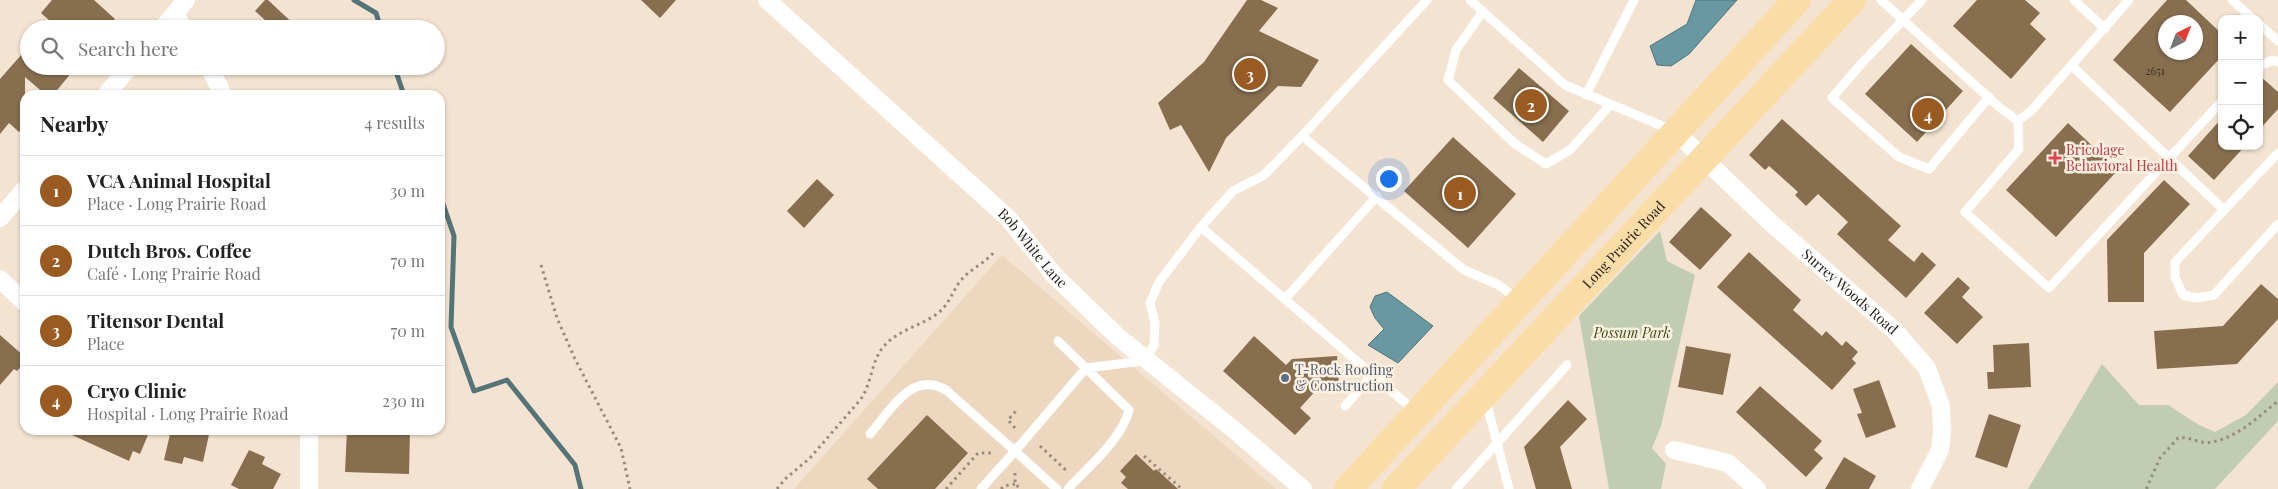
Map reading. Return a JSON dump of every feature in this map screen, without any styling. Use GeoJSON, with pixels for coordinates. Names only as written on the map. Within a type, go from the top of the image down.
{"type":"FeatureCollection","features":[{"type":"Feature","properties":{"kind":"main road","name":"Long Prairie Road"},"geometry":{"type":"LineString","coordinates":[[1396,489],[1852,0]]}},
{"type":"Feature","properties":{"kind":"main road"},"geometry":{"type":"LineString","coordinates":[[1348,489],[1795,1]]}},
{"type":"Feature","properties":{"kind":"street"},"geometry":{"type":"LineString","coordinates":[[170,20],[186,0]]}},
{"type":"Feature","properties":{"kind":"street","name":"Bob White Lane"},"geometry":{"type":"LineString","coordinates":[[767,0],[1008,218],[1055,276],[1117,336],[1234,429],[1303,489]]}},
{"type":"Feature","properties":{"kind":"street"},"geometry":{"type":"LineString","coordinates":[[174,15],[178,20]]}},
{"type":"Feature","properties":{"kind":"street"},"geometry":{"type":"LineString","coordinates":[[110,90],[123,75]]}},
{"type":"Feature","properties":{"kind":"street"},"geometry":{"type":"LineString","coordinates":[[213,75],[221,90]]}},
{"type":"Feature","properties":{"kind":"street","name":"Surrey Woods Road"},"geometry":{"type":"LineString","coordinates":[[1676,132],[1771,223],[1895,331],[1927,368],[1941,406],[1942,432],[1940,450],[1920,489]]}},
{"type":"Feature","properties":{"kind":"street"},"geometry":{"type":"LineString","coordinates":[[0,218],[20,195]]}},
{"type":"Feature","properties":{"kind":"street"},"geometry":{"type":"LineString","coordinates":[[0,279],[20,298]]}},
{"type":"Feature","properties":{"kind":"street"},"geometry":{"type":"LineString","coordinates":[[309,435],[310,489]]}},
{"type":"Feature","properties":{"kind":"street"},"geometry":{"type":"LineString","coordinates":[[1674,450],[1728,463],[1757,489]]}},
{"type":"Feature","properties":{"kind":"lane"},"geometry":{"type":"LineString","coordinates":[[982,489],[1086,368],[1135,362],[1145,358],[1154,346],[1155,324],[1150,303],[1159,282],[1201,227],[1233,191],[1264,175],[1427,0]]}},
{"type":"Feature","properties":{"kind":"lane"},"geometry":{"type":"LineString","coordinates":[[1470,0],[1565,85],[1676,132]]}},
{"type":"Feature","properties":{"kind":"lane"},"geometry":{"type":"LineString","coordinates":[[1586,95],[1634,0]]}},
{"type":"Feature","properties":{"kind":"lane"},"geometry":{"type":"LineString","coordinates":[[1881,0],[1989,98],[2018,121],[2020,149],[1965,212],[2049,288],[2218,105]]}},
{"type":"Feature","properties":{"kind":"lane"},"geometry":{"type":"LineString","coordinates":[[1922,0],[1832,98],[1899,157],[1929,169],[1989,98]]}},
{"type":"Feature","properties":{"kind":"lane"},"geometry":{"type":"LineString","coordinates":[[2074,0],[2105,29]]}},
{"type":"Feature","properties":{"kind":"lane"},"geometry":{"type":"LineString","coordinates":[[2018,121],[2031,111],[2129,0]]}},
{"type":"Feature","properties":{"kind":"lane"},"geometry":{"type":"LineString","coordinates":[[2232,0],[2249,15]]}},
{"type":"Feature","properties":{"kind":"lane"},"geometry":{"type":"LineString","coordinates":[[1482,11],[1456,50],[1448,80],[1514,143],[1546,164],[1570,150],[1611,104]]}},
{"type":"Feature","properties":{"kind":"lane"},"geometry":{"type":"LineString","coordinates":[[2263,28],[2278,41]]}},
{"type":"Feature","properties":{"kind":"lane"},"geometry":{"type":"LineString","coordinates":[[2263,64],[2273,60],[2278,62]]}},
{"type":"Feature","properties":{"kind":"lane"},"geometry":{"type":"LineString","coordinates":[[2072,66],[2224,210]]}},
{"type":"Feature","properties":{"kind":"lane"},"geometry":{"type":"LineString","coordinates":[[1302,136],[1377,196],[1464,270],[1500,285],[1520,302]]}},
{"type":"Feature","properties":{"kind":"lane"},"geometry":{"type":"LineString","coordinates":[[2278,153],[2175,262],[2175,278],[2183,295],[2197,298],[2214,295],[2278,224]]}},
{"type":"Feature","properties":{"kind":"lane"},"geometry":{"type":"LineString","coordinates":[[1285,299],[1377,196]]}},
{"type":"Feature","properties":{"kind":"lane"},"geometry":{"type":"LineString","coordinates":[[1201,227],[1418,413]]}},
{"type":"Feature","properties":{"kind":"lane"},"geometry":{"type":"LineString","coordinates":[[1058,341],[1129,410],[1126,422],[1118,434],[1068,489]]}},
{"type":"Feature","properties":{"kind":"lane"},"geometry":{"type":"LineString","coordinates":[[1456,489],[1567,365]]}},
{"type":"Feature","properties":{"kind":"lane"},"geometry":{"type":"LineString","coordinates":[[1345,406],[1373,374]]}},
{"type":"Feature","properties":{"kind":"lane"},"geometry":{"type":"LineString","coordinates":[[870,434],[910,390],[921,384],[936,384],[946,390],[1056,488]]}},
{"type":"Feature","properties":{"kind":"lane"},"geometry":{"type":"LineString","coordinates":[[1484,393],[1509,489]]}},
{"type":"Feature","properties":{"kind":"path"},"geometry":{"type":"LineString","coordinates":[[777,489],[785,479],[810,458],[861,399],[867,390],[874,364],[882,349],[905,330],[939,313],[947,304],[961,280],[994,252]]}},
{"type":"Feature","properties":{"kind":"path"},"geometry":{"type":"LineString","coordinates":[[540,265],[558,318],[575,359],[621,448],[630,489]]}},
{"type":"Feature","properties":{"kind":"path"},"geometry":{"type":"LineString","coordinates":[[2147,489],[2146,486],[2160,458],[2178,438],[2188,436],[2202,442],[2212,442],[2238,432],[2278,401]]}},
{"type":"Feature","properties":{"kind":"path"},"geometry":{"type":"LineString","coordinates":[[1015,428],[1008,420],[1016,411]]}},
{"type":"Feature","properties":{"kind":"path"},"geometry":{"type":"LineString","coordinates":[[1040,446],[1076,479]]}},
{"type":"Feature","properties":{"kind":"path"},"geometry":{"type":"LineString","coordinates":[[946,489],[978,453],[992,453]]}},
{"type":"Feature","properties":{"kind":"path"},"geometry":{"type":"LineString","coordinates":[[1144,456],[1182,489]]}},
{"type":"Feature","properties":{"kind":"path"},"geometry":{"type":"LineString","coordinates":[[1015,472],[1015,484]]}},
{"type":"Feature","properties":{"kind":"path"},"geometry":{"type":"LineString","coordinates":[[1001,489],[1004,486],[1015,484]]}},
{"type":"Feature","properties":{"kind":"path"},"geometry":{"type":"LineString","coordinates":[[1015,484],[1021,489]]}},
{"type":"Feature","properties":{"kind":"shaded area"},"geometry":{"type":"Polygon","coordinates":[[[1002,255],[1276,489],[794,489],[1002,255]]]}},
{"type":"Feature","properties":{"kind":"green space","name":"Possum Park"},"geometry":{"type":"Polygon","coordinates":[[[1660,231],[1667,261],[1695,275],[1661,426],[1652,448],[1666,464],[1661,489],[1609,489],[1579,316],[1660,231]]]}},
{"type":"Feature","properties":{"kind":"green space"},"geometry":{"type":"Polygon","coordinates":[[[2102,364],[2139,405],[2168,405],[2199,425],[2215,432],[2246,415],[2278,382],[2278,421],[2215,489],[2028,489],[2102,364]]]}},
{"type":"Feature","properties":{"kind":"water"},"geometry":{"type":"Polygon","coordinates":[[[1696,0],[1737,0],[1689,54],[1671,66],[1657,65],[1650,46],[1687,24],[1696,0]]]}},
{"type":"Feature","properties":{"kind":"water"},"geometry":{"type":"Polygon","coordinates":[[[1387,292],[1433,326],[1398,363],[1368,345],[1384,329],[1375,318],[1370,307],[1375,296],[1387,292]]]}},
{"type":"Feature","properties":{"kind":"building"},"geometry":{"type":"Polygon","coordinates":[[[52,0],[94,0],[115,19],[49,20],[41,13],[52,0]]]}},
{"type":"Feature","properties":{"kind":"building"},"geometry":{"type":"Polygon","coordinates":[[[265,0],[268,0],[289,20],[265,20],[255,11],[265,0]]]}},
{"type":"Feature","properties":{"kind":"building"},"geometry":{"type":"Polygon","coordinates":[[[641,0],[676,0],[660,18],[641,0]]]}},
{"type":"Feature","properties":{"kind":"building"},"geometry":{"type":"Polygon","coordinates":[[[1247,0],[1261,0],[1278,8],[1259,31],[1319,60],[1301,87],[1278,86],[1226,138],[1209,172],[1181,125],[1170,130],[1158,103],[1204,62],[1247,0]]]}},
{"type":"Feature","properties":{"kind":"building"},"geometry":{"type":"Polygon","coordinates":[[[1977,0],[2025,0],[2040,13],[2030,24],[2046,39],[2011,79],[1953,26],[1977,0]]]}},
{"type":"Feature","properties":{"kind":"building"},"geometry":{"type":"Polygon","coordinates":[[[2167,0],[2186,0],[2202,15],[2158,15],[2158,60],[2203,60],[2203,16],[2218,30],[2218,60],[2170,112],[2113,60],[2167,0]]]}},
{"type":"Feature","properties":{"kind":"building"},"geometry":{"type":"Polygon","coordinates":[[[1911,44],[1963,91],[1917,142],[1865,94],[1911,44]]]}},
{"type":"Feature","properties":{"kind":"building"},"geometry":{"type":"Polygon","coordinates":[[[20,56],[20,75],[70,75],[57,90],[40,90],[25,77],[25,90],[20,90],[20,131],[19,132],[9,123],[0,134],[0,79],[20,56]]]}},
{"type":"Feature","properties":{"kind":"building"},"geometry":{"type":"Polygon","coordinates":[[[1519,68],[1569,111],[1543,142],[1493,98],[1519,68]]]}},
{"type":"Feature","properties":{"kind":"building"},"geometry":{"type":"Polygon","coordinates":[[[2263,79],[2278,92],[2278,109],[2263,126],[2263,79]]]}},
{"type":"Feature","properties":{"kind":"building"},"geometry":{"type":"Polygon","coordinates":[[[1782,119],[1901,226],[1888,240],[1914,262],[1922,252],[1936,265],[1906,298],[1837,234],[1848,222],[1818,194],[1806,206],[1795,195],[1798,192],[1769,166],[1765,170],[1749,155],[1782,119]]]}},
{"type":"Feature","properties":{"kind":"building"},"geometry":{"type":"Polygon","coordinates":[[[2218,122],[2218,150],[2241,150],[2214,180],[2188,156],[2218,122]]]}},
{"type":"Feature","properties":{"kind":"building"},"geometry":{"type":"Polygon","coordinates":[[[2068,123],[2118,170],[2056,237],[2006,190],[2068,123]]]}},
{"type":"Feature","properties":{"kind":"building"},"geometry":{"type":"Polygon","coordinates":[[[1453,137],[1516,194],[1468,248],[1404,191],[1453,137]]]}},
{"type":"Feature","properties":{"kind":"building"},"geometry":{"type":"Polygon","coordinates":[[[817,179],[834,195],[804,228],[787,211],[817,179]]]}},
{"type":"Feature","properties":{"kind":"building"},"geometry":{"type":"Polygon","coordinates":[[[2164,180],[2190,204],[2144,253],[2144,302],[2108,302],[2107,240],[2164,180]]]}},
{"type":"Feature","properties":{"kind":"building"},"geometry":{"type":"Polygon","coordinates":[[[1701,207],[1732,235],[1700,270],[1669,242],[1701,207]]]}},
{"type":"Feature","properties":{"kind":"building"},"geometry":{"type":"Polygon","coordinates":[[[1749,252],[1801,300],[1793,310],[1822,336],[1826,331],[1842,346],[1846,341],[1858,352],[1852,359],[1856,363],[1832,390],[1717,287],[1749,252]]]}},
{"type":"Feature","properties":{"kind":"building"},"geometry":{"type":"Polygon","coordinates":[[[1958,277],[1970,288],[1962,297],[1983,317],[1957,344],[1924,313],[1958,277]]]}},
{"type":"Feature","properties":{"kind":"building"},"geometry":{"type":"Polygon","coordinates":[[[2261,284],[2278,299],[2278,319],[2237,364],[2157,369],[2154,331],[2223,326],[2261,284]]]}},
{"type":"Feature","properties":{"kind":"building"},"geometry":{"type":"Polygon","coordinates":[[[0,335],[20,353],[20,368],[17,371],[14,369],[0,385],[0,335]]]}},
{"type":"Feature","properties":{"kind":"building","name":"T-Rock Roofing & Construction"},"geometry":{"type":"Polygon","coordinates":[[[1254,336],[1286,365],[1292,359],[1337,356],[1339,386],[1318,388],[1300,408],[1311,418],[1295,435],[1223,371],[1254,336]]]}},
{"type":"Feature","properties":{"kind":"building"},"geometry":{"type":"Polygon","coordinates":[[[2029,343],[2031,387],[1988,389],[1987,372],[1994,372],[1993,345],[2029,343]]]}},
{"type":"Feature","properties":{"kind":"building"},"geometry":{"type":"Polygon","coordinates":[[[1686,346],[1731,354],[1723,395],[1678,387],[1686,346]]]}},
{"type":"Feature","properties":{"kind":"building"},"geometry":{"type":"Polygon","coordinates":[[[1879,380],[1896,427],[1866,438],[1857,414],[1862,413],[1853,389],[1879,380]]]}},
{"type":"Feature","properties":{"kind":"building"},"geometry":{"type":"Polygon","coordinates":[[[1760,386],[1822,441],[1814,450],[1823,458],[1806,477],[1736,412],[1760,386]]]}},
{"type":"Feature","properties":{"kind":"building"},"geometry":{"type":"Polygon","coordinates":[[[1568,400],[1587,419],[1560,447],[1572,489],[1536,489],[1524,447],[1568,400]]]}},
{"type":"Feature","properties":{"kind":"building"},"geometry":{"type":"Polygon","coordinates":[[[1989,414],[2021,425],[2007,468],[1975,457],[1989,414]]]}},
{"type":"Feature","properties":{"kind":"building"},"geometry":{"type":"Polygon","coordinates":[[[927,415],[968,453],[935,489],[878,489],[867,479],[927,415]]]}},
{"type":"Feature","properties":{"kind":"building"},"geometry":{"type":"Polygon","coordinates":[[[72,435],[148,435],[140,454],[133,451],[129,461],[72,435]]]}},
{"type":"Feature","properties":{"kind":"building"},"geometry":{"type":"Polygon","coordinates":[[[170,435],[209,435],[203,462],[184,457],[182,464],[164,460],[170,435]]]}},
{"type":"Feature","properties":{"kind":"building"},"geometry":{"type":"Polygon","coordinates":[[[347,435],[410,435],[409,474],[345,472],[347,435]]]}},
{"type":"Feature","properties":{"kind":"building"},"geometry":{"type":"Polygon","coordinates":[[[249,450],[265,457],[262,464],[281,474],[273,489],[239,489],[231,485],[249,450]]]}},
{"type":"Feature","properties":{"kind":"building"},"geometry":{"type":"Polygon","coordinates":[[[1136,454],[1154,471],[1156,469],[1178,489],[1128,489],[1121,483],[1126,477],[1120,471],[1136,454]]]}},
{"type":"Feature","properties":{"kind":"building"},"geometry":{"type":"Polygon","coordinates":[[[1844,457],[1876,476],[1869,489],[1825,489],[1844,457]]]}},
{"type":"Feature","properties":{"kind":"waterway"},"geometry":{"type":"LineString","coordinates":[[354,0],[376,13],[378,20]]}},
{"type":"Feature","properties":{"kind":"waterway"},"geometry":{"type":"LineString","coordinates":[[397,75],[402,90]]}},
{"type":"Feature","properties":{"kind":"waterway"},"geometry":{"type":"LineString","coordinates":[[445,210],[454,236],[451,327],[474,391],[507,380],[575,465],[581,489]]}},
{"type":"Feature","properties":{"kind":"place","name":"Titensor Dental"},"geometry":{"type":"Point","coordinates":[1250,74]}},
{"type":"Feature","properties":{"kind":"place","name":"Dutch Bros. Coffee"},"geometry":{"type":"Point","coordinates":[1531,105]}},
{"type":"Feature","properties":{"kind":"place","name":"Cryo Clinic"},"geometry":{"type":"Point","coordinates":[1928,114]}},
{"type":"Feature","properties":{"kind":"place","name":"Bricolage Behavioral Health"},"geometry":{"type":"Point","coordinates":[2055,158]}},
{"type":"Feature","properties":{"kind":"place","name":"VCA Animal Hospital"},"geometry":{"type":"Point","coordinates":[1460,193]}},
{"type":"Feature","properties":{"kind":"place","name":"T-Rock Roofing & Construction"},"geometry":{"type":"Point","coordinates":[1285,378]}}]}
